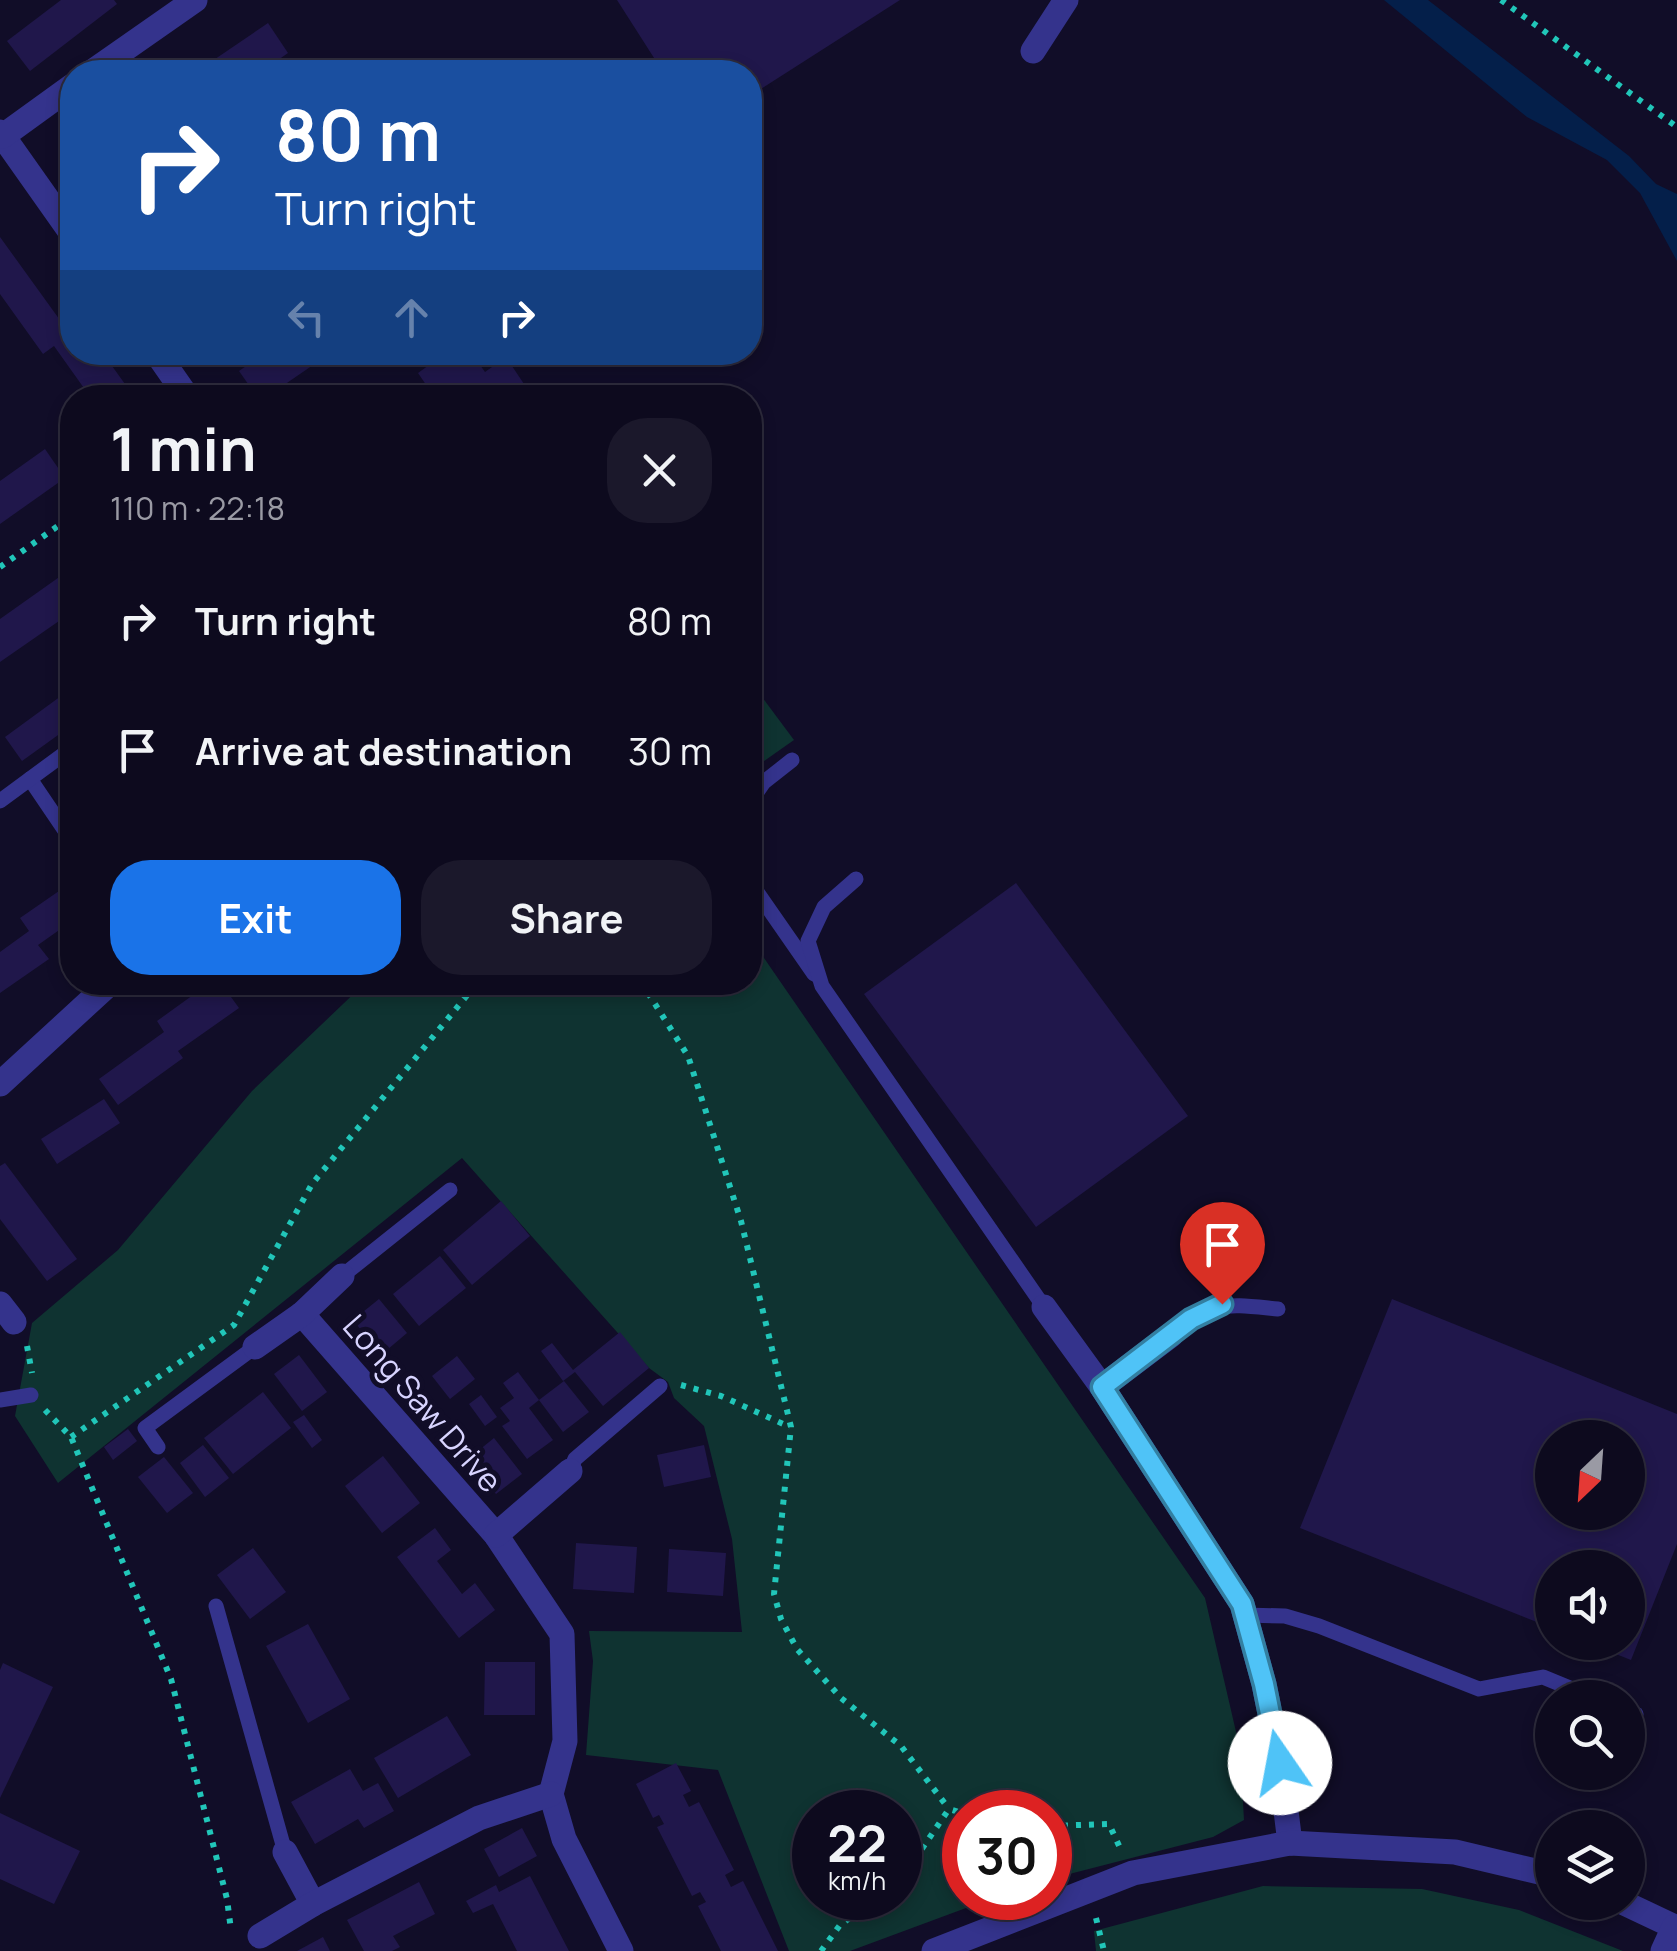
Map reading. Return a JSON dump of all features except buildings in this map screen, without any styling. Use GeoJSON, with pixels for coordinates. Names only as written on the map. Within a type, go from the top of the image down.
{"type":"FeatureCollection","features":[{"type":"Feature","properties":{"kind":"street"},"geometry":{"type":"LineString","coordinates":[[109,60],[195,0]]}},
{"type":"Feature","properties":{"kind":"street"},"geometry":{"type":"LineString","coordinates":[[1033,51],[1066,0]]}},
{"type":"Feature","properties":{"kind":"street"},"geometry":{"type":"LineString","coordinates":[[60,94],[2,134],[60,217]]}},
{"type":"Feature","properties":{"kind":"street"},"geometry":{"type":"LineString","coordinates":[[0,1084],[97,995]]}},
{"type":"Feature","properties":{"kind":"street","name":"Long Saw Drive"},"geometry":{"type":"LineString","coordinates":[[255,1347],[302,1314],[342,1276]]}},
{"type":"Feature","properties":{"kind":"street"},"geometry":{"type":"LineString","coordinates":[[1044,1307],[1102,1387],[1242,1604],[1280,1763],[1290,1844]]}},
{"type":"Feature","properties":{"kind":"street","name":"Long Saw Drive"},"geometry":{"type":"LineString","coordinates":[[302,1314],[496,1535],[562,1634],[565,1741],[551,1794]]}},
{"type":"Feature","properties":{"kind":"street"},"geometry":{"type":"LineString","coordinates":[[1102,1387],[1171,1335]]}},
{"type":"Feature","properties":{"kind":"street","name":"Long Saw Drive"},"geometry":{"type":"LineString","coordinates":[[496,1535],[570,1471]]}},
{"type":"Feature","properties":{"kind":"street"},"geometry":{"type":"LineString","coordinates":[[260,1936],[479,1818],[551,1794],[564,1839],[621,1951]]}},
{"type":"Feature","properties":{"kind":"street"},"geometry":{"type":"LineString","coordinates":[[934,1951],[1133,1873],[1290,1844],[1455,1852],[1535,1872]]}},
{"type":"Feature","properties":{"kind":"street"},"geometry":{"type":"LineString","coordinates":[[286,1852],[314,1904]]}},
{"type":"Feature","properties":{"kind":"street"},"geometry":{"type":"LineString","coordinates":[[1645,1913],[1675,1927],[1663,1951]]}},
{"type":"Feature","properties":{"kind":"lane"},"geometry":{"type":"LineString","coordinates":[[0,800],[60,757]]}},
{"type":"Feature","properties":{"kind":"lane"},"geometry":{"type":"LineString","coordinates":[[762,785],[792,760]]}},
{"type":"Feature","properties":{"kind":"lane"},"geometry":{"type":"LineString","coordinates":[[30,779],[60,823]]}},
{"type":"Feature","properties":{"kind":"lane"},"geometry":{"type":"LineString","coordinates":[[822,986],[808,941],[824,907],[856,879]]}},
{"type":"Feature","properties":{"kind":"lane"},"geometry":{"type":"LineString","coordinates":[[762,899],[1044,1307]]}},
{"type":"Feature","properties":{"kind":"lane"},"geometry":{"type":"LineString","coordinates":[[342,1276],[450,1190]]}},
{"type":"Feature","properties":{"kind":"lane"},"geometry":{"type":"LineString","coordinates":[[1171,1335],[1191,1319],[1222,1304],[1278,1309]]}},
{"type":"Feature","properties":{"kind":"lane"},"geometry":{"type":"LineString","coordinates":[[158,1447],[145,1428],[255,1347]]}},
{"type":"Feature","properties":{"kind":"lane"},"geometry":{"type":"LineString","coordinates":[[570,1471],[576,1459],[660,1386]]}},
{"type":"Feature","properties":{"kind":"lane"},"geometry":{"type":"LineString","coordinates":[[0,1400],[30,1394]]}},
{"type":"Feature","properties":{"kind":"lane"},"geometry":{"type":"LineString","coordinates":[[216,1606],[286,1852]]}},
{"type":"Feature","properties":{"kind":"lane"},"geometry":{"type":"LineString","coordinates":[[1245,1615],[1285,1616],[1478,1689],[1544,1677],[1551,1680]]}},
{"type":"Feature","properties":{"kind":"path"},"geometry":{"type":"LineString","coordinates":[[1501,0],[1677,128]]}},
{"type":"Feature","properties":{"kind":"path"},"geometry":{"type":"LineString","coordinates":[[0,567],[60,524]]}},
{"type":"Feature","properties":{"kind":"path"},"geometry":{"type":"LineString","coordinates":[[71,1437],[234,1325],[312,1184],[467,995]]}},
{"type":"Feature","properties":{"kind":"path"},"geometry":{"type":"LineString","coordinates":[[649,995],[688,1056],[742,1221],[791,1427],[774,1594],[780,1618],[797,1649],[841,1698],[901,1746],[942,1800]]}},
{"type":"Feature","properties":{"kind":"path"},"geometry":{"type":"LineString","coordinates":[[7,1312],[26,1344],[32,1367],[30,1394],[71,1437],[171,1679],[227,1899],[232,1934]]}},
{"type":"Feature","properties":{"kind":"path"},"geometry":{"type":"LineString","coordinates":[[660,1386],[686,1385],[791,1427]]}},
{"type":"Feature","properties":{"kind":"path"},"geometry":{"type":"LineString","coordinates":[[922,1849],[942,1819]]}},
{"type":"Feature","properties":{"kind":"path"},"geometry":{"type":"LineString","coordinates":[[1072,1825],[1109,1824],[1133,1873]]}},
{"type":"Feature","properties":{"kind":"path"},"geometry":{"type":"LineString","coordinates":[[821,1951],[846,1920]]}},
{"type":"Feature","properties":{"kind":"green space"},"geometry":{"type":"Polygon","coordinates":[[[762,697],[794,740],[762,763],[762,697]]]}},
{"type":"Feature","properties":{"kind":"green space"},"geometry":{"type":"Polygon","coordinates":[[[762,953],[1205,1598],[1240,1749],[1244,1820],[1213,1837],[1072,1873],[1072,1790],[942,1790],[942,1917],[850,1951],[789,1951],[718,1770],[586,1755],[593,1661],[589,1631],[742,1632],[732,1539],[704,1426],[674,1398],[668,1382],[649,1368],[462,1158],[58,1483],[15,1416],[32,1323],[118,1250],[252,1091],[352,995],[762,995],[762,953]]]}},
{"type":"Feature","properties":{"kind":"green space"},"geometry":{"type":"Polygon","coordinates":[[[1263,1886],[1422,1889],[1519,1910],[1535,1916],[1535,1920],[1544,1920],[1623,1951],[1096,1951],[1094,1931],[1263,1886]]]}},
{"type":"Feature","properties":{"kind":"water"},"geometry":{"type":"Polygon","coordinates":[[[1384,0],[1428,0],[1629,156],[1656,184],[1677,194],[1677,261],[1640,193],[1607,160],[1527,117],[1384,0]]]}},
{"type":"Feature","properties":{"kind":"route"},"geometry":{"type":"LineString","coordinates":[[1222,1304],[1191,1319],[1102,1387],[1242,1604],[1280,1763]]}}]}
